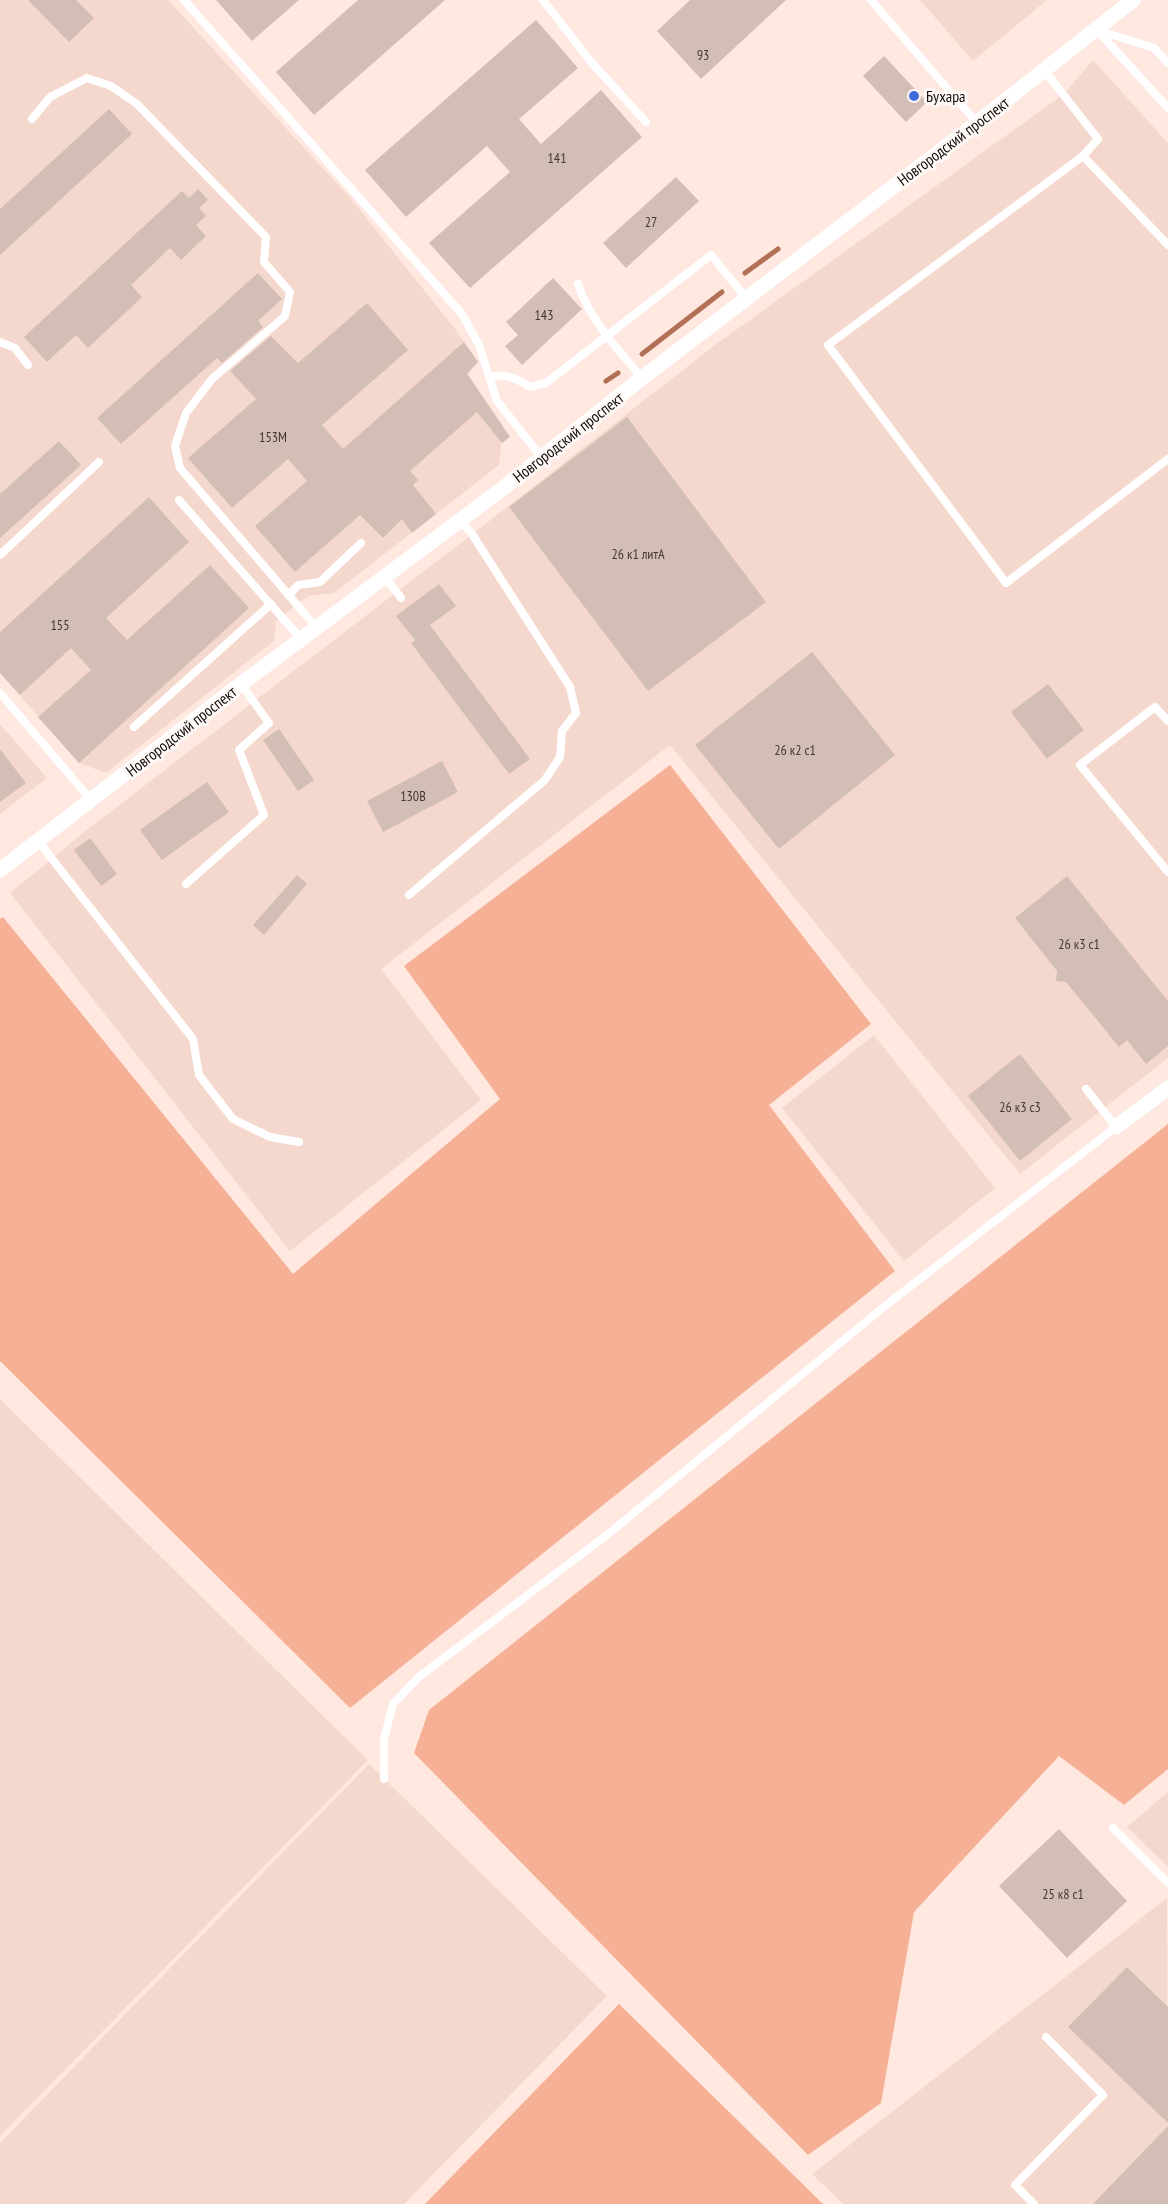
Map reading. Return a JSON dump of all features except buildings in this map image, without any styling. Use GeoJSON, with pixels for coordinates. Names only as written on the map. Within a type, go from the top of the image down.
{"type":"FeatureCollection","features":[{"type":"Feature","properties":{"kind":"street","name":"Новгородский проспект"},"geometry":{"type":"LineString","coordinates":[[0,870],[241,684],[542,458],[642,378],[977,123],[1133,0]]}},
{"type":"Feature","properties":{"kind":"street"},"geometry":{"type":"LineString","coordinates":[[1116,1127],[1168,1088]]}},
{"type":"Feature","properties":{"kind":"lane"},"geometry":{"type":"LineString","coordinates":[[184,0],[462,314],[478,345],[497,400],[542,458]]}},
{"type":"Feature","properties":{"kind":"lane"},"geometry":{"type":"LineString","coordinates":[[543,0],[591,62],[646,122]]}},
{"type":"Feature","properties":{"kind":"lane"},"geometry":{"type":"LineString","coordinates":[[871,0],[977,123]]}},
{"type":"Feature","properties":{"kind":"lane"},"geometry":{"type":"LineString","coordinates":[[1096,29],[1154,48],[1168,63]]}},
{"type":"Feature","properties":{"kind":"lane"},"geometry":{"type":"LineString","coordinates":[[1096,29],[1168,108]]}},
{"type":"Feature","properties":{"kind":"lane"},"geometry":{"type":"LineString","coordinates":[[1044,70],[1098,139],[1083,156],[828,345],[1006,583],[1168,459]]}},
{"type":"Feature","properties":{"kind":"lane"},"geometry":{"type":"LineString","coordinates":[[32,119],[50,97],[87,78],[111,86],[137,104],[266,237],[264,262],[290,292],[285,316],[212,379],[186,414],[175,446],[180,468],[316,627]]}},
{"type":"Feature","properties":{"kind":"lane"},"geometry":{"type":"LineString","coordinates":[[1083,156],[1168,245]]}},
{"type":"Feature","properties":{"kind":"lane"},"geometry":{"type":"LineString","coordinates":[[489,377],[499,374],[515,377],[530,387],[546,383],[711,255],[746,298]]}},
{"type":"Feature","properties":{"kind":"lane"},"geometry":{"type":"LineString","coordinates":[[578,284],[584,301],[607,336],[642,378]]}},
{"type":"Feature","properties":{"kind":"lane"},"geometry":{"type":"LineString","coordinates":[[0,342],[15,348],[28,365]]}},
{"type":"Feature","properties":{"kind":"lane"},"geometry":{"type":"LineString","coordinates":[[0,555],[99,462]]}},
{"type":"Feature","properties":{"kind":"lane"},"geometry":{"type":"LineString","coordinates":[[179,500],[301,639]]}},
{"type":"Feature","properties":{"kind":"lane"},"geometry":{"type":"LineString","coordinates":[[409,895],[546,780],[560,757],[562,731],[576,713],[570,687],[472,534],[459,520]]}},
{"type":"Feature","properties":{"kind":"lane"},"geometry":{"type":"LineString","coordinates":[[290,594],[298,585],[320,582],[361,543]]}},
{"type":"Feature","properties":{"kind":"lane"},"geometry":{"type":"LineString","coordinates":[[384,576],[400,598]]}},
{"type":"Feature","properties":{"kind":"lane"},"geometry":{"type":"LineString","coordinates":[[134,727],[271,604]]}},
{"type":"Feature","properties":{"kind":"lane"},"geometry":{"type":"LineString","coordinates":[[186,884],[264,816],[239,750],[269,723],[241,684]]}},
{"type":"Feature","properties":{"kind":"lane"},"geometry":{"type":"LineString","coordinates":[[0,693],[91,800]]}},
{"type":"Feature","properties":{"kind":"lane"},"geometry":{"type":"LineString","coordinates":[[1168,721],[1155,707],[1080,765],[1168,872]]}},
{"type":"Feature","properties":{"kind":"lane"},"geometry":{"type":"LineString","coordinates":[[38,841],[193,1039],[199,1075],[232,1119],[270,1137],[299,1142]]}},
{"type":"Feature","properties":{"kind":"lane"},"geometry":{"type":"LineString","coordinates":[[384,1779],[384,1739],[393,1704],[420,1676],[607,1535],[885,1306],[1116,1127],[1086,1089]]}},
{"type":"Feature","properties":{"kind":"lane"},"geometry":{"type":"LineString","coordinates":[[1113,1827],[1168,1883]]}},
{"type":"Feature","properties":{"kind":"lane"},"geometry":{"type":"LineString","coordinates":[[1034,2204],[1015,2185],[1103,2095],[1046,2037]]}},
{"type":"Feature","properties":{"kind":"shaded area"},"geometry":{"type":"Polygon","coordinates":[[[0,0],[168,0],[351,199],[455,329],[478,362],[468,374],[503,426],[499,465],[334,593],[308,596],[276,621],[274,641],[106,773],[79,763],[0,673],[0,0]]]}},
{"type":"Feature","properties":{"kind":"shaded area"},"geometry":{"type":"Polygon","coordinates":[[[920,0],[1047,0],[973,61],[920,0]]]}},
{"type":"Feature","properties":{"kind":"shaded area"},"geometry":{"type":"Polygon","coordinates":[[[1093,60],[1168,143],[1168,1058],[1020,1174],[670,745],[381,969],[481,1100],[290,1251],[10,893],[88,829],[715,345],[1064,94],[1093,60]]]}},
{"type":"Feature","properties":{"kind":"shaded area"},"geometry":{"type":"Polygon","coordinates":[[[0,724],[47,778],[0,814],[0,724]]]}},
{"type":"Feature","properties":{"kind":"shaded area"},"geometry":{"type":"Polygon","coordinates":[[[670,765],[871,1024],[769,1105],[895,1271],[350,1708],[0,1361],[0,919],[3,917],[293,1274],[500,1099],[404,966],[670,765]]]}},
{"type":"Feature","properties":{"kind":"shaded area"},"geometry":{"type":"Polygon","coordinates":[[[874,1035],[995,1188],[904,1261],[782,1108],[874,1035]]]}},
{"type":"Feature","properties":{"kind":"shaded area"},"geometry":{"type":"Polygon","coordinates":[[[1168,1124],[1168,1769],[1124,1805],[1059,1756],[914,1912],[881,2103],[808,2155],[414,1753],[429,1710],[1168,1124]]]}},
{"type":"Feature","properties":{"kind":"shaded area"},"geometry":{"type":"Polygon","coordinates":[[[0,1399],[368,1760],[0,2136],[0,1399]]]}},
{"type":"Feature","properties":{"kind":"shaded area"},"geometry":{"type":"Polygon","coordinates":[[[369,1764],[607,1996],[404,2204],[0,2204],[0,2143],[369,1764]]]}},
{"type":"Feature","properties":{"kind":"shaded area"},"geometry":{"type":"Polygon","coordinates":[[[1168,1792],[1168,1867],[1127,1827],[1168,1792]]]}},
{"type":"Feature","properties":{"kind":"shaded area"},"geometry":{"type":"Polygon","coordinates":[[[1167,1898],[1168,2204],[843,2204],[812,2174],[1167,1898]]]}},
{"type":"Feature","properties":{"kind":"shaded area"},"geometry":{"type":"Polygon","coordinates":[[[619,2004],[823,2204],[425,2204],[619,2004]]]}},
{"type":"Feature","properties":{"kind":"waterway"},"geometry":{"type":"LineString","coordinates":[[745,273],[778,249]]}},
{"type":"Feature","properties":{"kind":"waterway"},"geometry":{"type":"LineString","coordinates":[[642,354],[722,292]]}},
{"type":"Feature","properties":{"kind":"waterway"},"geometry":{"type":"LineString","coordinates":[[606,381],[618,373]]}},
{"type":"Feature","properties":{"kind":"place","name":"Бухара"},"geometry":{"type":"Point","coordinates":[914,96]}}]}
